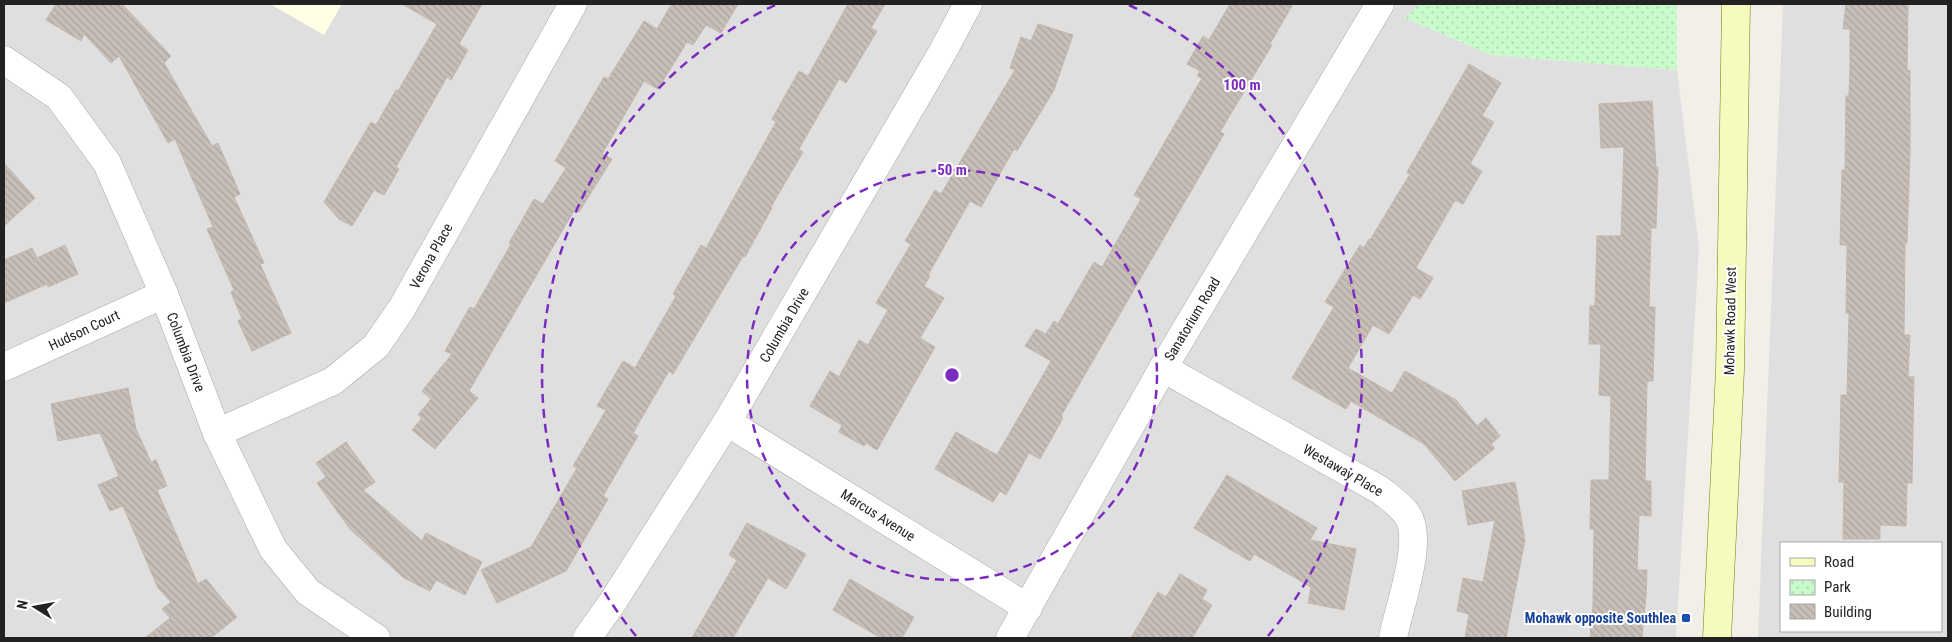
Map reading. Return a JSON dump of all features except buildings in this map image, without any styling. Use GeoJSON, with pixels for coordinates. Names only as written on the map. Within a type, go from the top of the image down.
{"type":"FeatureCollection","features":[{"type":"Feature","properties":{"kind":"main road","name":"Mohawk Road West"},"geometry":{"type":"LineString","coordinates":[[1717,638],[1730,370],[1736,4]]}},
{"type":"Feature","properties":{"kind":"street","name":"Verona Place"},"geometry":{"type":"LineString","coordinates":[[216,433],[334,381],[376,346],[402,308],[573,4]]}},
{"type":"Feature","properties":{"kind":"street","name":"Columbia Drive"},"geometry":{"type":"LineString","coordinates":[[587,638],[612,604],[727,422],[942,53],[968,4]]}},
{"type":"Feature","properties":{"kind":"street","name":"Sanatorium Road"},"geometry":{"type":"LineString","coordinates":[[1010,638],[1163,368],[1380,4]]}},
{"type":"Feature","properties":{"kind":"street","name":"Columbia Drive"},"geometry":{"type":"LineString","coordinates":[[4,60],[58,97],[107,163],[164,294],[216,433],[273,549],[308,592],[376,638]]}},
{"type":"Feature","properties":{"kind":"street","name":"Hudson Court"},"geometry":{"type":"LineString","coordinates":[[4,366],[164,294]]}},
{"type":"Feature","properties":{"kind":"street","name":"Westaway Place"},"geometry":{"type":"LineString","coordinates":[[1163,368],[1380,490],[1408,514],[1414,538],[1410,569],[1393,638]]}},
{"type":"Feature","properties":{"kind":"street","name":"Marcus Avenue"},"geometry":{"type":"LineString","coordinates":[[727,422],[1028,608]]}},
{"type":"Feature","properties":{"kind":"shaded area"},"geometry":{"type":"Polygon","coordinates":[[[4,4],[1419,4],[1405,18],[1491,55],[1677,70],[1699,247],[1676,638],[4,638],[4,4]]]}},
{"type":"Feature","properties":{"kind":"shaded area"},"geometry":{"type":"Polygon","coordinates":[[[270,4],[342,4],[324,35],[270,4]]]}},
{"type":"Feature","properties":{"kind":"shaded area"},"geometry":{"type":"Polygon","coordinates":[[[1783,4],[1948,4],[1948,638],[1758,638],[1783,4]]]}},
{"type":"Feature","properties":{"kind":"green space"},"geometry":{"type":"Polygon","coordinates":[[[1419,4],[1677,4],[1677,70],[1491,55],[1405,18],[1419,4]]]}},
{"type":"Feature","properties":{"kind":"place","name":"Mohawk opposite Southlea"},"geometry":{"type":"Point","coordinates":[1686,618]}}]}
